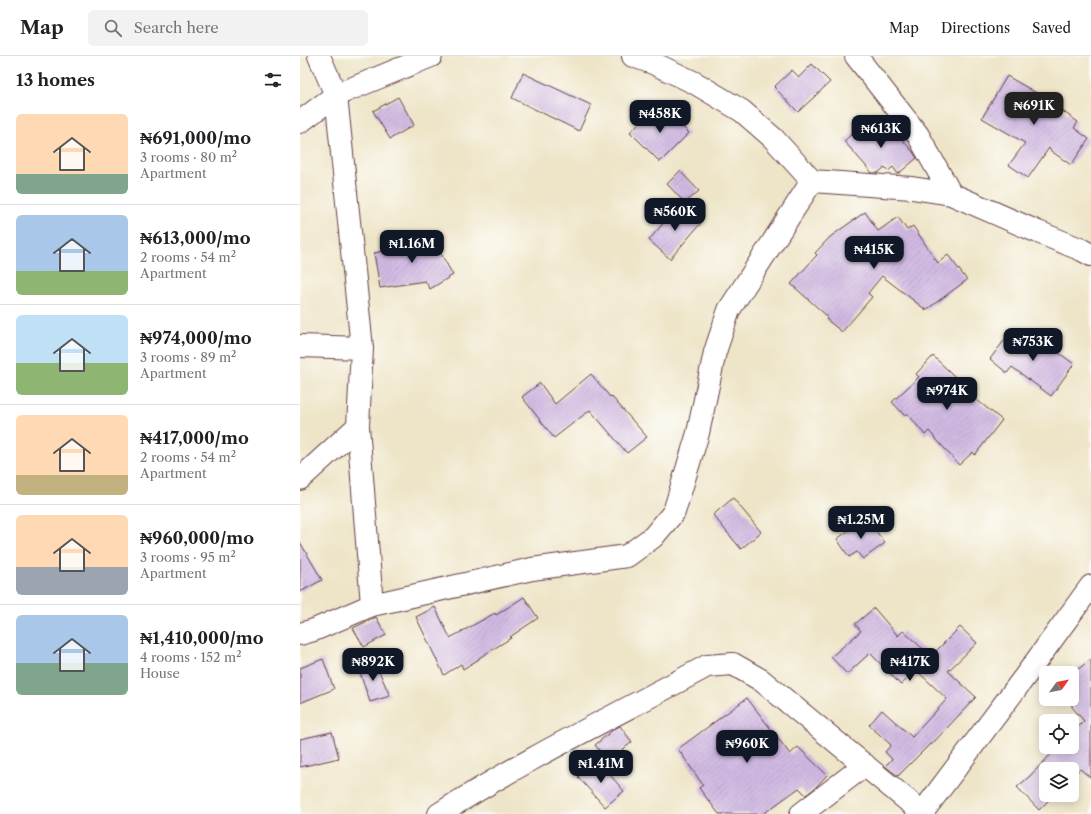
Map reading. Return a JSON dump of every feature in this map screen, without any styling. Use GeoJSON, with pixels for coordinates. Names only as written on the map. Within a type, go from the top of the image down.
{"type":"FeatureCollection","features":[{"type":"Feature","properties":{"kind":"street"},"geometry":{"type":"LineString","coordinates":[[319,56],[336,95],[362,348],[358,426],[372,605]]}},
{"type":"Feature","properties":{"kind":"street"},"geometry":{"type":"LineString","coordinates":[[300,122],[336,95],[431,56]]}},
{"type":"Feature","properties":{"kind":"street"},"geometry":{"type":"LineString","coordinates":[[633,56],[653,63],[695,83],[742,111],[773,138],[812,181],[912,188],[951,194],[1091,255]]}},
{"type":"Feature","properties":{"kind":"street"},"geometry":{"type":"LineString","coordinates":[[856,56],[918,135],[951,194]]}},
{"type":"Feature","properties":{"kind":"street"},"geometry":{"type":"LineString","coordinates":[[300,634],[314,630],[372,605],[532,569],[627,556],[653,537],[674,512],[698,433],[715,352],[729,310],[812,181]]}},
{"type":"Feature","properties":{"kind":"street"},"geometry":{"type":"LineString","coordinates":[[300,346],[362,348]]}},
{"type":"Feature","properties":{"kind":"street"},"geometry":{"type":"LineString","coordinates":[[300,479],[358,426]]}},
{"type":"Feature","properties":{"kind":"street"},"geometry":{"type":"LineString","coordinates":[[439,814],[458,801],[541,754],[707,666],[733,664],[761,680],[923,813],[1091,586]]}},
{"type":"Feature","properties":{"kind":"street"},"geometry":{"type":"LineString","coordinates":[[801,814],[865,765]]}},
{"type":"Feature","properties":{"kind":"building"},"geometry":{"type":"Polygon","coordinates":[[[812,64],[830,82],[798,112],[774,87],[792,70],[799,77],[812,64]]]}},
{"type":"Feature","properties":{"kind":"building"},"geometry":{"type":"Polygon","coordinates":[[[523,73],[591,105],[579,131],[512,98],[523,73]]]}},
{"type":"Feature","properties":{"kind":"building"},"geometry":{"type":"Polygon","coordinates":[[[1007,76],[1052,102],[1051,103],[1078,122],[1074,128],[1089,139],[1071,165],[1049,148],[1028,178],[1009,165],[1025,143],[982,118],[1007,76]]]}},
{"type":"Feature","properties":{"kind":"building"},"geometry":{"type":"Polygon","coordinates":[[[398,97],[414,125],[390,139],[373,111],[398,97]]]}},
{"type":"Feature","properties":{"kind":"building"},"geometry":{"type":"Polygon","coordinates":[[[665,110],[689,133],[660,162],[630,132],[649,113],[655,120],[665,110]]]}},
{"type":"Feature","properties":{"kind":"building"},"geometry":{"type":"Polygon","coordinates":[[[888,123],[917,158],[898,174],[893,167],[888,171],[885,167],[878,173],[872,173],[844,141],[860,127],[863,131],[870,125],[876,133],[888,123]]]}},
{"type":"Feature","properties":{"kind":"building"},"geometry":{"type":"Polygon","coordinates":[[[680,171],[699,191],[685,203],[667,184],[680,171]]]}},
{"type":"Feature","properties":{"kind":"building"},"geometry":{"type":"Polygon","coordinates":[[[680,204],[701,223],[670,259],[649,240],[680,204]]]}},
{"type":"Feature","properties":{"kind":"building"},"geometry":{"type":"Polygon","coordinates":[[[865,212],[878,231],[898,217],[907,230],[913,226],[938,263],[948,255],[967,280],[926,310],[882,276],[868,293],[872,297],[842,332],[826,319],[828,317],[791,284],[817,255],[815,253],[830,237],[865,212]]]}},
{"type":"Feature","properties":{"kind":"building"},"geometry":{"type":"Polygon","coordinates":[[[428,231],[453,275],[430,289],[425,281],[380,288],[374,253],[397,248],[428,231]]]}},
{"type":"Feature","properties":{"kind":"building"},"geometry":{"type":"Polygon","coordinates":[[[1013,329],[1043,351],[1048,345],[1074,364],[1051,396],[1012,367],[1007,373],[990,359],[1013,329]]]}},
{"type":"Feature","properties":{"kind":"building"},"geometry":{"type":"Polygon","coordinates":[[[933,356],[970,391],[968,393],[1002,420],[975,455],[973,452],[959,465],[929,431],[925,435],[907,413],[905,416],[892,402],[919,377],[916,374],[933,356]]]}},
{"type":"Feature","properties":{"kind":"building"},"geometry":{"type":"Polygon","coordinates":[[[591,374],[647,437],[627,453],[590,410],[554,438],[522,397],[540,383],[555,404],[591,374]]]}},
{"type":"Feature","properties":{"kind":"building"},"geometry":{"type":"Polygon","coordinates":[[[733,498],[761,532],[741,549],[713,515],[733,498]]]}},
{"type":"Feature","properties":{"kind":"building"},"geometry":{"type":"Polygon","coordinates":[[[866,518],[885,543],[863,559],[857,552],[849,557],[837,539],[866,518]]]}},
{"type":"Feature","properties":{"kind":"building"},"geometry":{"type":"Polygon","coordinates":[[[300,542],[322,580],[300,592],[300,542]]]}},
{"type":"Feature","properties":{"kind":"building"},"geometry":{"type":"Polygon","coordinates":[[[524,597],[538,618],[510,637],[511,638],[463,669],[461,664],[444,675],[416,617],[435,607],[450,638],[495,613],[496,615],[524,597]]]}},
{"type":"Feature","properties":{"kind":"building"},"geometry":{"type":"Polygon","coordinates":[[[874,608],[898,636],[903,631],[931,656],[960,627],[977,643],[948,671],[976,697],[931,745],[930,744],[898,776],[885,766],[892,759],[885,752],[891,745],[869,725],[882,710],[912,737],[947,699],[916,670],[901,685],[870,653],[847,674],[831,657],[861,631],[855,624],[874,608]]]}},
{"type":"Feature","properties":{"kind":"building"},"geometry":{"type":"Polygon","coordinates":[[[376,617],[386,635],[364,647],[353,628],[376,617]]]}},
{"type":"Feature","properties":{"kind":"building"},"geometry":{"type":"Polygon","coordinates":[[[323,659],[334,689],[300,703],[300,668],[323,659]]]}},
{"type":"Feature","properties":{"kind":"building"},"geometry":{"type":"Polygon","coordinates":[[[1091,659],[1091,778],[1080,769],[1079,770],[1079,762],[1044,762],[1051,754],[1079,754],[1079,726],[1084,721],[1072,706],[1079,706],[1079,668],[1091,659]]]}},
{"type":"Feature","properties":{"kind":"building"},"geometry":{"type":"Polygon","coordinates":[[[374,660],[390,696],[370,702],[358,667],[374,660]]]}},
{"type":"Feature","properties":{"kind":"building"},"geometry":{"type":"Polygon","coordinates":[[[747,698],[790,754],[798,747],[827,775],[806,795],[799,788],[763,814],[719,814],[699,788],[703,785],[678,749],[747,698]]]}},
{"type":"Feature","properties":{"kind":"building"},"geometry":{"type":"Polygon","coordinates":[[[620,726],[632,742],[608,761],[595,745],[614,729],[620,726]]]}},
{"type":"Feature","properties":{"kind":"building"},"geometry":{"type":"Polygon","coordinates":[[[332,732],[339,758],[300,767],[300,739],[332,732]]]}},
{"type":"Feature","properties":{"kind":"building"},"geometry":{"type":"Polygon","coordinates":[[[597,760],[624,791],[605,807],[578,777],[597,760]]]}},
{"type":"Feature","properties":{"kind":"building"},"geometry":{"type":"Polygon","coordinates":[[[1039,767],[1039,802],[1047,802],[1039,810],[1017,787],[1039,767]]]}}]}
